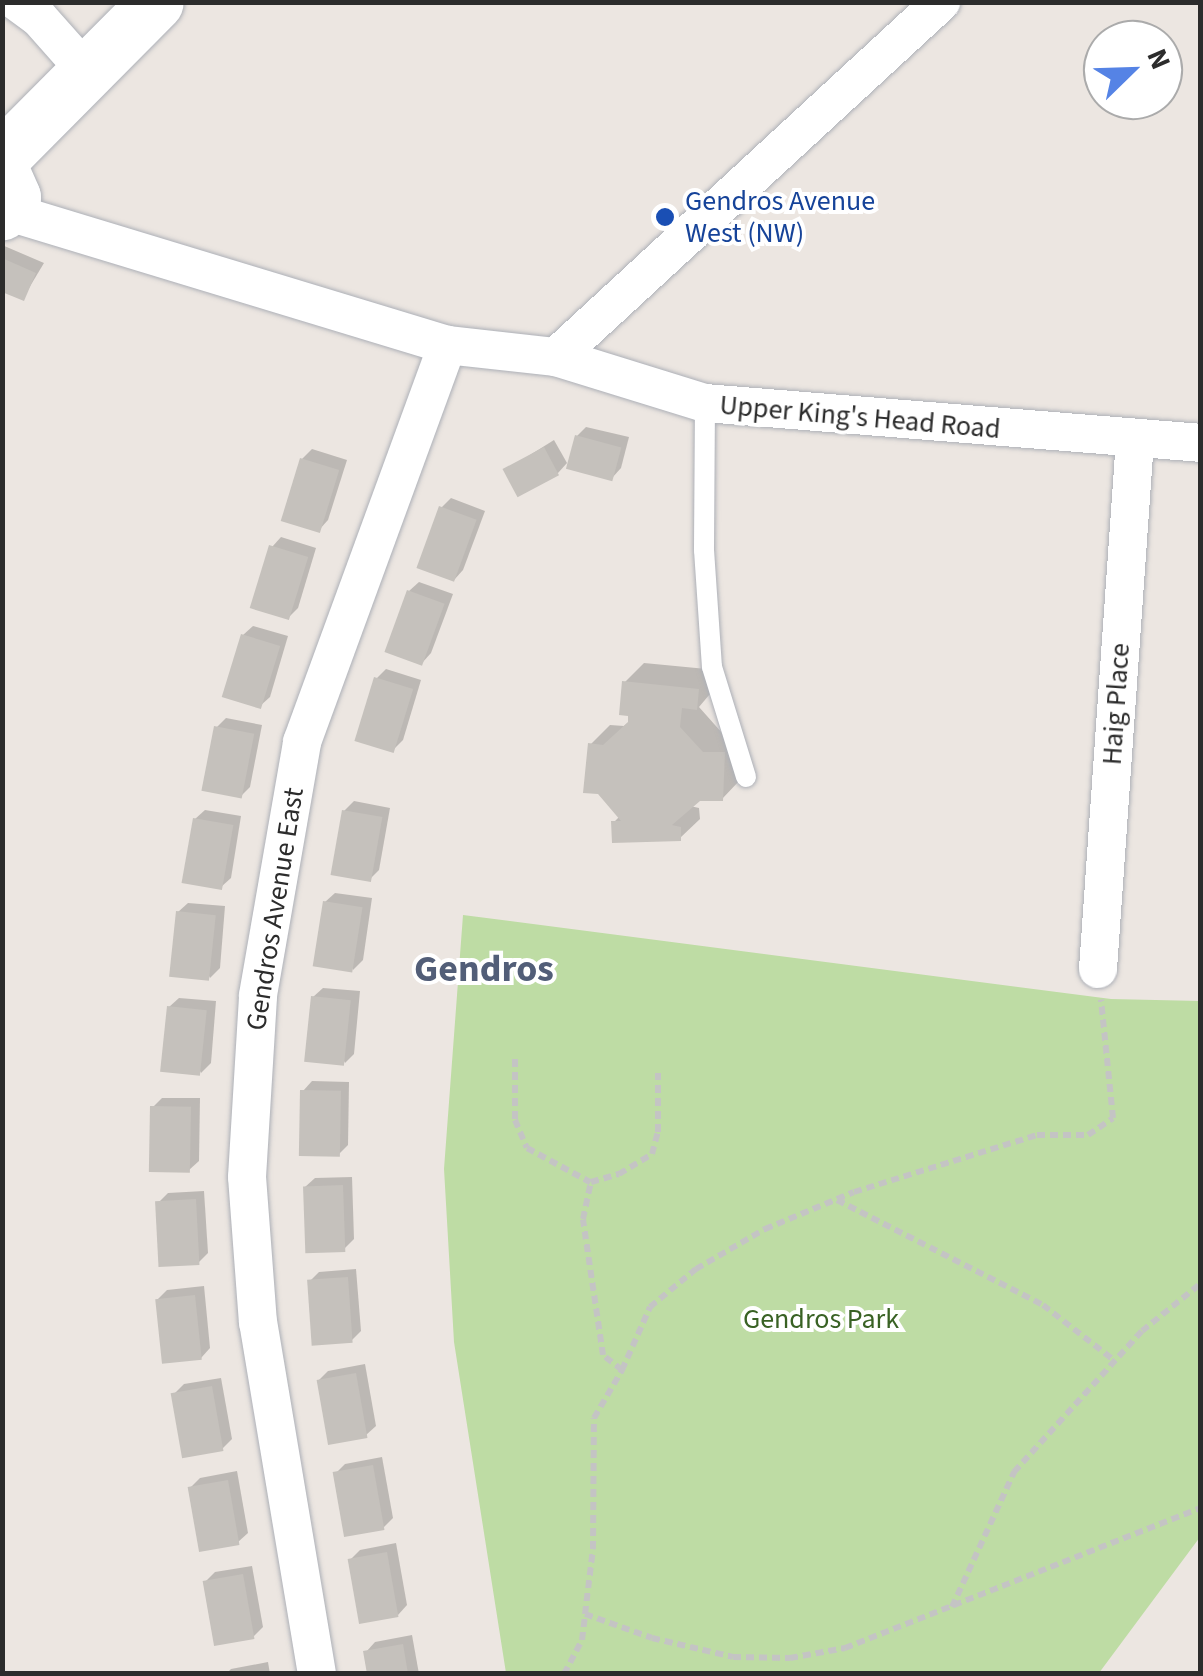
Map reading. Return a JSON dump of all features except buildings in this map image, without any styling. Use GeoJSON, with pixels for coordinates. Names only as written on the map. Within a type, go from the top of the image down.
{"type":"FeatureCollection","features":[{"type":"Feature","properties":{"kind":"street"},"geometry":{"type":"LineString","coordinates":[[16,2],[39,18],[86,71]]}},
{"type":"Feature","properties":{"kind":"street"},"geometry":{"type":"LineString","coordinates":[[2,157],[156,2]]}},
{"type":"Feature","properties":{"kind":"street"},"geometry":{"type":"LineString","coordinates":[[556,357],[941,2]]}},
{"type":"Feature","properties":{"kind":"street","name":"Upper King's Head Road"},"geometry":{"type":"LineString","coordinates":[[4,198],[447,345],[556,357],[705,404],[1200,443]]}},
{"type":"Feature","properties":{"kind":"street","name":"Gendros Avenue East"},"geometry":{"type":"LineString","coordinates":[[317,1674],[258,1323],[247,1177],[258,995],[302,742],[447,345]]}},
{"type":"Feature","properties":{"kind":"street","name":"Haig Place"},"geometry":{"type":"LineString","coordinates":[[1098,968],[1134,440]]}},
{"type":"Feature","properties":{"kind":"lane"},"geometry":{"type":"LineString","coordinates":[[705,404],[704,550],[712,667],[746,777]]}},
{"type":"Feature","properties":{"kind":"path"},"geometry":{"type":"LineString","coordinates":[[564,1674],[582,1640],[592,1549],[594,1418],[622,1370],[650,1307],[696,1270],[764,1230],[836,1199],[1038,1135],[1088,1135],[1113,1118],[1098,968]]}},
{"type":"Feature","properties":{"kind":"path"},"geometry":{"type":"LineString","coordinates":[[515,1059],[515,1120],[527,1148],[591,1182],[619,1174],[652,1154],[658,1132],[658,1072]]}},
{"type":"Feature","properties":{"kind":"path"},"geometry":{"type":"LineString","coordinates":[[591,1182],[583,1220],[603,1355],[622,1370]]}},
{"type":"Feature","properties":{"kind":"path"},"geometry":{"type":"LineString","coordinates":[[836,1199],[1043,1304],[1115,1361]]}},
{"type":"Feature","properties":{"kind":"path"},"geometry":{"type":"LineString","coordinates":[[951,1608],[1014,1472],[1142,1331],[1200,1284]]}},
{"type":"Feature","properties":{"kind":"path"},"geometry":{"type":"LineString","coordinates":[[585,1614],[652,1638],[733,1657],[790,1658],[845,1648],[1200,1508]]}},
{"type":"Feature","properties":{"kind":"green space","name":"Gendros Park"},"geometry":{"type":"Polygon","coordinates":[[[463,915],[1111,999],[1200,1001],[1200,1537],[1099,1673],[506,1673],[454,1342],[444,1169],[463,915]]]}},
{"type":"Feature","properties":{"kind":"place","name":"Gendros Avenue West (NW)"},"geometry":{"type":"Point","coordinates":[665,217]}},
{"type":"Feature","properties":{"kind":"district","name":"Gendros"},"geometry":{"type":"Point","coordinates":[484,970]}}]}
